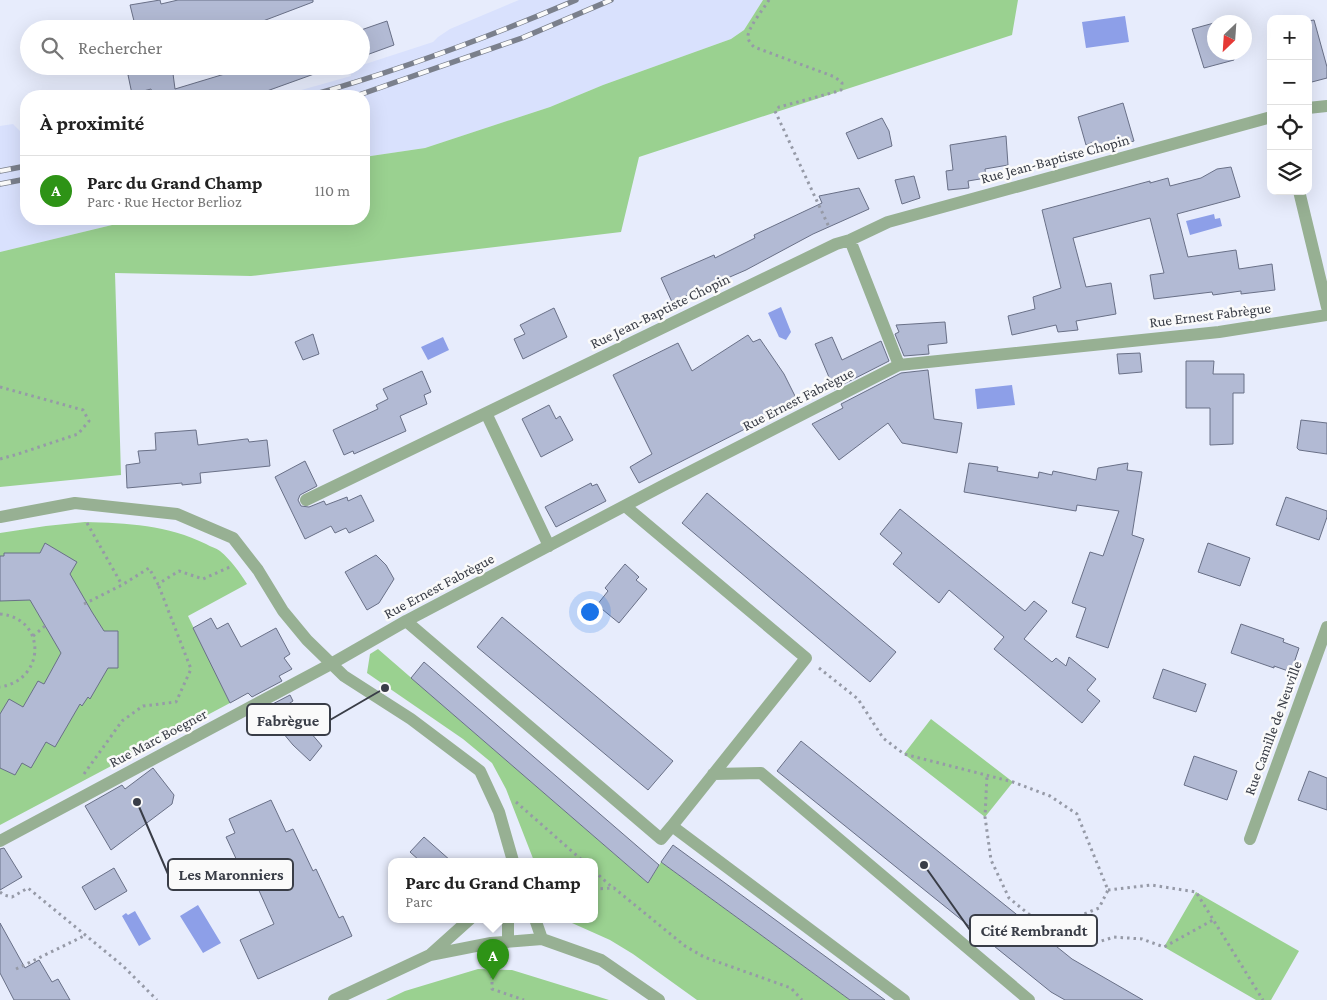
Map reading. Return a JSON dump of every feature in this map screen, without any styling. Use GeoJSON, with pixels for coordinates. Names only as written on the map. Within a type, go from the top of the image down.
{"type":"FeatureCollection","features":[{"type":"Feature","properties":{"kind":"street","name":"Rue Jean-Baptiste Chopin"},"geometry":{"type":"LineString","coordinates":[[306,500],[836,244],[850,240],[888,222],[1267,118]]}},
{"type":"Feature","properties":{"kind":"street"},"geometry":{"type":"LineString","coordinates":[[1300,195],[1327,308]]}},
{"type":"Feature","properties":{"kind":"street"},"geometry":{"type":"LineString","coordinates":[[850,240],[899,365]]}},
{"type":"Feature","properties":{"kind":"street","name":"Rue Ernest Fabrègue"},"geometry":{"type":"LineString","coordinates":[[332,664],[406,621],[899,365],[1218,332],[1327,316]]}},
{"type":"Feature","properties":{"kind":"street"},"geometry":{"type":"LineString","coordinates":[[486,413],[549,546]]}},
{"type":"Feature","properties":{"kind":"street"},"geometry":{"type":"LineString","coordinates":[[0,517],[75,503],[177,514],[233,538],[258,570],[283,611],[307,640],[344,676],[411,719],[480,771],[499,812],[510,858]]}},
{"type":"Feature","properties":{"kind":"street"},"geometry":{"type":"LineString","coordinates":[[406,621],[661,839],[806,658],[625,506]]}},
{"type":"Feature","properties":{"kind":"street","name":"Rue Camille de Neuville"},"geometry":{"type":"LineString","coordinates":[[1250,839],[1327,627]]}},
{"type":"Feature","properties":{"kind":"street","name":"Rue Marc Boegner"},"geometry":{"type":"LineString","coordinates":[[0,841],[332,664]]}},
{"type":"Feature","properties":{"kind":"street"},"geometry":{"type":"LineString","coordinates":[[713,774],[761,773],[1029,1000]]}},
{"type":"Feature","properties":{"kind":"street"},"geometry":{"type":"LineString","coordinates":[[672,826],[904,1000]]}},
{"type":"Feature","properties":{"kind":"street"},"geometry":{"type":"LineString","coordinates":[[430,955],[466,923]]}},
{"type":"Feature","properties":{"kind":"street"},"geometry":{"type":"LineString","coordinates":[[508,923],[508,942]]}},
{"type":"Feature","properties":{"kind":"street"},"geometry":{"type":"LineString","coordinates":[[536,923],[542,939]]}},
{"type":"Feature","properties":{"kind":"street"},"geometry":{"type":"LineString","coordinates":[[334,1000],[430,955],[491,943],[542,939],[601,960],[659,1000]]}},
{"type":"Feature","properties":{"kind":"path"},"geometry":{"type":"LineString","coordinates":[[769,0],[748,36],[754,47],[835,77],[842,83],[841,90],[779,107],[775,111],[836,244]]}},
{"type":"Feature","properties":{"kind":"path"},"geometry":{"type":"LineString","coordinates":[[0,387],[83,410],[89,421],[78,434],[0,459]]}},
{"type":"Feature","properties":{"kind":"path"},"geometry":{"type":"LineString","coordinates":[[75,503],[122,585]]}},
{"type":"Feature","properties":{"kind":"path"},"geometry":{"type":"LineString","coordinates":[[158,584],[179,571],[203,580],[249,559]]}},
{"type":"Feature","properties":{"kind":"path"},"geometry":{"type":"LineString","coordinates":[[84,604],[122,585],[149,568],[158,584],[191,670],[176,702],[143,706],[122,721],[80,780],[86,795]]}},
{"type":"Feature","properties":{"kind":"path"},"geometry":{"type":"LineString","coordinates":[[0,614],[18,619],[26,626],[32,636],[35,648],[30,670],[22,679],[12,685],[0,687]]}},
{"type":"Feature","properties":{"kind":"path"},"geometry":{"type":"LineString","coordinates":[[32,636],[45,626]]}},
{"type":"Feature","properties":{"kind":"path"},"geometry":{"type":"LineString","coordinates":[[806,658],[858,699],[883,738],[904,754],[1012,782],[1050,796],[1077,814],[1108,890],[1099,908],[1047,929]]}},
{"type":"Feature","properties":{"kind":"path"},"geometry":{"type":"LineString","coordinates":[[987,775],[985,817],[991,860],[1009,898],[1047,929],[1073,944],[1089,945],[1114,937],[1142,939],[1164,947],[1213,920]]}},
{"type":"Feature","properties":{"kind":"path"},"geometry":{"type":"LineString","coordinates":[[509,797],[580,858]]}},
{"type":"Feature","properties":{"kind":"path"},"geometry":{"type":"LineString","coordinates":[[598,874],[685,946],[704,957],[791,988],[802,1000]]}},
{"type":"Feature","properties":{"kind":"path"},"geometry":{"type":"LineString","coordinates":[[1108,890],[1151,886],[1196,892],[1263,1000]]}},
{"type":"Feature","properties":{"kind":"path"},"geometry":{"type":"LineString","coordinates":[[0,892],[12,897],[28,888],[123,966],[157,1000]]}},
{"type":"Feature","properties":{"kind":"path"},"geometry":{"type":"LineString","coordinates":[[598,889],[614,888]]}},
{"type":"Feature","properties":{"kind":"path"},"geometry":{"type":"LineString","coordinates":[[16,969],[86,935]]}},
{"type":"Feature","properties":{"kind":"path"},"geometry":{"type":"LineString","coordinates":[[492,969],[492,989],[524,1000]]}},
{"type":"Feature","properties":{"kind":"shaded area"},"geometry":{"type":"Polygon","coordinates":[[[519,0],[763,0],[744,30],[731,39],[603,85],[550,107],[425,148],[370,156],[370,90],[301,90],[351,75],[370,75],[370,62],[433,42],[450,29],[519,0]]]}},
{"type":"Feature","properties":{"kind":"shaded area"},"geometry":{"type":"Polygon","coordinates":[[[13,124],[20,131],[20,225],[112,225],[0,252],[0,126],[13,124]]]}},
{"type":"Feature","properties":{"kind":"green space"},"geometry":{"type":"Polygon","coordinates":[[[763,0],[1018,0],[1012,35],[639,157],[621,232],[251,276],[115,273],[121,475],[0,487],[0,252],[112,225],[370,225],[370,156],[425,148],[550,107],[603,85],[731,39],[744,30],[763,0]]]}},
{"type":"Feature","properties":{"kind":"green space"},"geometry":{"type":"Polygon","coordinates":[[[85,522],[132,524],[162,529],[192,538],[218,550],[228,558],[247,584],[188,616],[230,703],[0,825],[0,533],[85,522]]]}},
{"type":"Feature","properties":{"kind":"green space"},"geometry":{"type":"Polygon","coordinates":[[[378,649],[648,883],[661,862],[850,1000],[697,1000],[633,954],[610,940],[572,923],[598,923],[598,858],[533,858],[506,789],[492,763],[463,739],[367,673],[370,654],[378,649]]]}},
{"type":"Feature","properties":{"kind":"green space"},"geometry":{"type":"Polygon","coordinates":[[[931,719],[1013,782],[985,817],[904,754],[931,719]]]}},
{"type":"Feature","properties":{"kind":"green space"},"geometry":{"type":"Polygon","coordinates":[[[1196,892],[1299,951],[1271,1000],[1256,1000],[1164,947],[1196,892]]]}},
{"type":"Feature","properties":{"kind":"green space"},"geometry":{"type":"Polygon","coordinates":[[[478,969],[512,970],[609,1000],[386,1000],[405,991],[478,969]]]}},
{"type":"Feature","properties":{"kind":"water"},"geometry":{"type":"Polygon","coordinates":[[[1125,16],[1129,42],[1086,48],[1082,22],[1125,16]]]}},
{"type":"Feature","properties":{"kind":"water"},"geometry":{"type":"Polygon","coordinates":[[[1214,214],[1215,219],[1220,218],[1222,226],[1190,235],[1186,221],[1214,214]]]}},
{"type":"Feature","properties":{"kind":"water"},"geometry":{"type":"Polygon","coordinates":[[[781,307],[791,332],[786,340],[779,337],[768,313],[781,307]]]}},
{"type":"Feature","properties":{"kind":"water"},"geometry":{"type":"Polygon","coordinates":[[[443,337],[449,350],[428,360],[421,347],[443,337]]]}},
{"type":"Feature","properties":{"kind":"water"},"geometry":{"type":"Polygon","coordinates":[[[1012,385],[1015,405],[977,409],[975,389],[1012,385]]]}},
{"type":"Feature","properties":{"kind":"water"},"geometry":{"type":"Polygon","coordinates":[[[198,905],[221,943],[203,953],[180,916],[198,905]]]}},
{"type":"Feature","properties":{"kind":"water"},"geometry":{"type":"Polygon","coordinates":[[[135,911],[151,939],[139,946],[122,916],[135,911]]]}},
{"type":"Feature","properties":{"kind":"building"},"geometry":{"type":"Polygon","coordinates":[[[160,0],[161,4],[178,0],[313,0],[313,2],[266,20],[134,20],[130,5],[160,0]]]}},
{"type":"Feature","properties":{"kind":"building"},"geometry":{"type":"Polygon","coordinates":[[[1312,20],[1314,20],[1327,67],[1327,78],[1312,82],[1312,60],[1312,20]]]}},
{"type":"Feature","properties":{"kind":"building"},"geometry":{"type":"Polygon","coordinates":[[[387,21],[394,45],[370,54],[370,27],[387,21]]]}},
{"type":"Feature","properties":{"kind":"building"},"geometry":{"type":"Polygon","coordinates":[[[1207,25],[1207,60],[1234,60],[1204,68],[1192,29],[1207,25]]]}},
{"type":"Feature","properties":{"kind":"building"},"geometry":{"type":"Polygon","coordinates":[[[128,75],[173,75],[175,89],[221,75],[311,75],[270,90],[131,90],[128,75]]]}},
{"type":"Feature","properties":{"kind":"building"},"geometry":{"type":"Polygon","coordinates":[[[1123,103],[1134,141],[1099,151],[1096,141],[1086,145],[1078,117],[1123,103]]]}},
{"type":"Feature","properties":{"kind":"building"},"geometry":{"type":"Polygon","coordinates":[[[882,118],[889,131],[892,146],[858,159],[846,133],[882,118]]]}},
{"type":"Feature","properties":{"kind":"building"},"geometry":{"type":"Polygon","coordinates":[[[1006,136],[1008,165],[985,169],[986,178],[968,181],[969,188],[948,190],[946,171],[953,170],[950,145],[1006,136]]]}},
{"type":"Feature","properties":{"kind":"building"},"geometry":{"type":"Polygon","coordinates":[[[1231,167],[1240,197],[1177,214],[1188,257],[1236,250],[1239,269],[1272,264],[1275,290],[1241,294],[1241,291],[1213,295],[1212,292],[1154,299],[1150,275],[1164,273],[1150,218],[1073,238],[1086,287],[1111,283],[1116,314],[1076,321],[1078,330],[1058,332],[1056,325],[1012,335],[1008,316],[1035,309],[1033,297],[1061,288],[1042,210],[1150,181],[1150,183],[1168,178],[1170,186],[1201,178],[1217,169],[1231,167]]]}},
{"type":"Feature","properties":{"kind":"building"},"geometry":{"type":"Polygon","coordinates":[[[914,176],[920,198],[902,204],[895,180],[914,176]]]}},
{"type":"Feature","properties":{"kind":"building"},"geometry":{"type":"Polygon","coordinates":[[[859,188],[869,209],[813,234],[746,270],[672,302],[661,278],[714,255],[715,258],[755,238],[754,235],[822,203],[819,196],[859,188]]]}},
{"type":"Feature","properties":{"kind":"building"},"geometry":{"type":"Polygon","coordinates":[[[554,308],[567,337],[523,359],[514,339],[525,334],[520,325],[554,308]]]}},
{"type":"Feature","properties":{"kind":"building"},"geometry":{"type":"Polygon","coordinates":[[[945,322],[947,343],[928,345],[929,354],[904,356],[895,334],[899,332],[896,325],[945,322]]]}},
{"type":"Feature","properties":{"kind":"building"},"geometry":{"type":"Polygon","coordinates":[[[313,334],[319,354],[303,360],[295,342],[313,334]]]}},
{"type":"Feature","properties":{"kind":"building"},"geometry":{"type":"Polygon","coordinates":[[[748,335],[753,342],[760,339],[784,374],[798,402],[639,483],[630,467],[652,454],[613,375],[678,343],[692,371],[748,335]]]}},
{"type":"Feature","properties":{"kind":"building"},"geometry":{"type":"Polygon","coordinates":[[[832,337],[842,360],[881,341],[889,361],[834,389],[815,344],[832,337]]]}},
{"type":"Feature","properties":{"kind":"building"},"geometry":{"type":"Polygon","coordinates":[[[1140,353],[1142,372],[1119,374],[1117,354],[1140,353]]]}},
{"type":"Feature","properties":{"kind":"building"},"geometry":{"type":"Polygon","coordinates":[[[1186,361],[1214,361],[1213,374],[1244,374],[1244,393],[1233,393],[1233,444],[1210,445],[1210,408],[1186,408],[1186,361]]]}},
{"type":"Feature","properties":{"kind":"building"},"geometry":{"type":"Polygon","coordinates":[[[928,370],[934,419],[962,423],[957,453],[902,443],[888,423],[839,460],[812,424],[843,408],[841,404],[901,373],[928,370]]]}},
{"type":"Feature","properties":{"kind":"building"},"geometry":{"type":"Polygon","coordinates":[[[422,371],[431,392],[424,395],[427,404],[400,416],[406,431],[354,454],[353,451],[344,455],[333,430],[378,409],[376,405],[388,399],[383,389],[422,371]]]}},
{"type":"Feature","properties":{"kind":"building"},"geometry":{"type":"Polygon","coordinates":[[[549,405],[556,419],[560,416],[573,440],[541,457],[522,419],[549,405]]]}},
{"type":"Feature","properties":{"kind":"building"},"geometry":{"type":"Polygon","coordinates":[[[1301,420],[1327,423],[1327,454],[1299,450],[1297,448],[1301,420]]]}},
{"type":"Feature","properties":{"kind":"building"},"geometry":{"type":"Polygon","coordinates":[[[196,430],[198,445],[246,439],[249,442],[267,440],[270,466],[200,473],[201,483],[127,488],[126,465],[140,463],[138,451],[156,450],[155,433],[196,430]]]}},
{"type":"Feature","properties":{"kind":"building"},"geometry":{"type":"Polygon","coordinates":[[[305,461],[317,486],[300,495],[298,500],[301,506],[309,507],[324,501],[326,505],[347,497],[348,501],[361,495],[374,521],[349,533],[346,528],[335,533],[331,526],[305,539],[275,477],[305,461]]]}},
{"type":"Feature","properties":{"kind":"building"},"geometry":{"type":"Polygon","coordinates":[[[969,463],[998,467],[997,471],[1038,478],[1039,472],[1052,475],[1053,471],[1096,480],[1098,468],[1128,463],[1127,470],[1142,472],[1132,535],[1144,539],[1108,648],[1076,637],[1086,608],[1072,603],[1090,552],[1103,556],[1119,511],[1077,505],[1076,511],[964,492],[969,463]]]}},
{"type":"Feature","properties":{"kind":"building"},"geometry":{"type":"Polygon","coordinates":[[[591,483],[592,486],[597,484],[606,501],[556,527],[545,507],[591,483]]]}},
{"type":"Feature","properties":{"kind":"building"},"geometry":{"type":"Polygon","coordinates":[[[707,493],[896,652],[870,682],[682,523],[707,493]]]}},
{"type":"Feature","properties":{"kind":"building"},"geometry":{"type":"Polygon","coordinates":[[[1286,497],[1327,511],[1327,517],[1319,540],[1276,525],[1286,497]]]}},
{"type":"Feature","properties":{"kind":"building"},"geometry":{"type":"Polygon","coordinates":[[[900,509],[1025,611],[1034,601],[1047,611],[1024,639],[1052,662],[1056,658],[1066,666],[1069,657],[1096,679],[1087,690],[1100,701],[1082,723],[994,649],[1004,637],[949,590],[939,603],[893,564],[902,553],[880,534],[900,509]]]}},
{"type":"Feature","properties":{"kind":"building"},"geometry":{"type":"Polygon","coordinates":[[[45,543],[77,562],[70,574],[92,612],[104,631],[118,631],[118,668],[108,668],[90,699],[88,697],[82,706],[80,704],[55,747],[46,742],[31,768],[22,763],[15,775],[0,768],[0,714],[9,699],[23,707],[38,681],[44,684],[61,653],[30,600],[0,601],[0,556],[4,556],[4,553],[40,553],[45,543]]]}},
{"type":"Feature","properties":{"kind":"building"},"geometry":{"type":"Polygon","coordinates":[[[1208,543],[1250,558],[1240,586],[1198,572],[1208,543]]]}},
{"type":"Feature","properties":{"kind":"building"},"geometry":{"type":"Polygon","coordinates":[[[376,555],[386,565],[394,579],[379,603],[367,610],[345,572],[376,555]]]}},
{"type":"Feature","properties":{"kind":"building"},"geometry":{"type":"Polygon","coordinates":[[[625,564],[639,577],[636,580],[647,589],[619,623],[597,605],[608,591],[605,588],[625,564]]]}},
{"type":"Feature","properties":{"kind":"building"},"geometry":{"type":"Polygon","coordinates":[[[502,617],[673,761],[648,790],[477,647],[502,617]]]}},
{"type":"Feature","properties":{"kind":"building"},"geometry":{"type":"Polygon","coordinates":[[[211,618],[217,629],[228,623],[241,647],[276,628],[290,654],[284,658],[292,669],[279,676],[282,681],[252,697],[248,693],[230,703],[193,628],[211,618]]]}},
{"type":"Feature","properties":{"kind":"building"},"geometry":{"type":"Polygon","coordinates":[[[1241,624],[1284,639],[1283,642],[1299,648],[1291,672],[1231,653],[1241,624]]]}},
{"type":"Feature","properties":{"kind":"building"},"geometry":{"type":"Polygon","coordinates":[[[424,662],[659,865],[648,883],[411,678],[424,662]]]}},
{"type":"Feature","properties":{"kind":"building"},"geometry":{"type":"Polygon","coordinates":[[[1163,669],[1206,684],[1196,712],[1153,698],[1163,669]]]}},
{"type":"Feature","properties":{"kind":"building"},"geometry":{"type":"Polygon","coordinates":[[[290,695],[293,701],[287,705],[322,746],[310,761],[293,745],[263,709],[290,695]]]}},
{"type":"Feature","properties":{"kind":"building"},"geometry":{"type":"Polygon","coordinates":[[[801,741],[1072,959],[1143,1000],[1065,1000],[1051,992],[777,771],[801,741]]]}},
{"type":"Feature","properties":{"kind":"building"},"geometry":{"type":"Polygon","coordinates":[[[1194,756],[1237,771],[1227,800],[1184,785],[1194,756]]]}},
{"type":"Feature","properties":{"kind":"building"},"geometry":{"type":"Polygon","coordinates":[[[153,768],[174,795],[172,804],[111,850],[85,806],[122,785],[125,789],[153,768]]]}},
{"type":"Feature","properties":{"kind":"building"},"geometry":{"type":"Polygon","coordinates":[[[1309,771],[1327,778],[1327,810],[1298,800],[1309,771]]]}},
{"type":"Feature","properties":{"kind":"building"},"geometry":{"type":"Polygon","coordinates":[[[271,800],[286,832],[293,829],[313,871],[316,869],[339,918],[343,916],[352,936],[258,979],[240,940],[274,924],[252,875],[245,878],[226,837],[235,833],[229,819],[271,800]]]}},
{"type":"Feature","properties":{"kind":"building"},"geometry":{"type":"Polygon","coordinates":[[[424,837],[448,858],[417,858],[410,852],[424,837]]]}},
{"type":"Feature","properties":{"kind":"building"},"geometry":{"type":"Polygon","coordinates":[[[673,845],[885,1000],[850,1000],[661,862],[673,845]]]}},
{"type":"Feature","properties":{"kind":"building"},"geometry":{"type":"Polygon","coordinates":[[[4,848],[22,877],[0,890],[0,849],[4,848]]]}},
{"type":"Feature","properties":{"kind":"building"},"geometry":{"type":"Polygon","coordinates":[[[114,868],[127,891],[95,910],[82,887],[114,868]]]}},
{"type":"Feature","properties":{"kind":"building"},"geometry":{"type":"Polygon","coordinates":[[[0,923],[25,968],[39,960],[52,982],[58,979],[70,1000],[14,1000],[0,973],[0,923]]]}},
{"type":"Feature","properties":{"kind":"railway"},"geometry":{"type":"LineString","coordinates":[[328,90],[444,52],[576,0]]}},
{"type":"Feature","properties":{"kind":"railway"},"geometry":{"type":"LineString","coordinates":[[370,91],[522,38],[611,0]]}},
{"type":"Feature","properties":{"kind":"railway"},"geometry":{"type":"LineString","coordinates":[[0,171],[20,167]]}},
{"type":"Feature","properties":{"kind":"railway"},"geometry":{"type":"LineString","coordinates":[[0,184],[20,180]]}},
{"type":"Feature","properties":{"kind":"place","name":"Fabrègue"},"geometry":{"type":"Point","coordinates":[385,688]}},
{"type":"Feature","properties":{"kind":"place","name":"Les Maronniers"},"geometry":{"type":"Point","coordinates":[137,802]}},
{"type":"Feature","properties":{"kind":"place","name":"Cité Rembrandt"},"geometry":{"type":"Point","coordinates":[924,865]}},
{"type":"Feature","properties":{"kind":"place","name":"Parc du Grand Champ"},"geometry":{"type":"Point","coordinates":[493,980]}}]}
